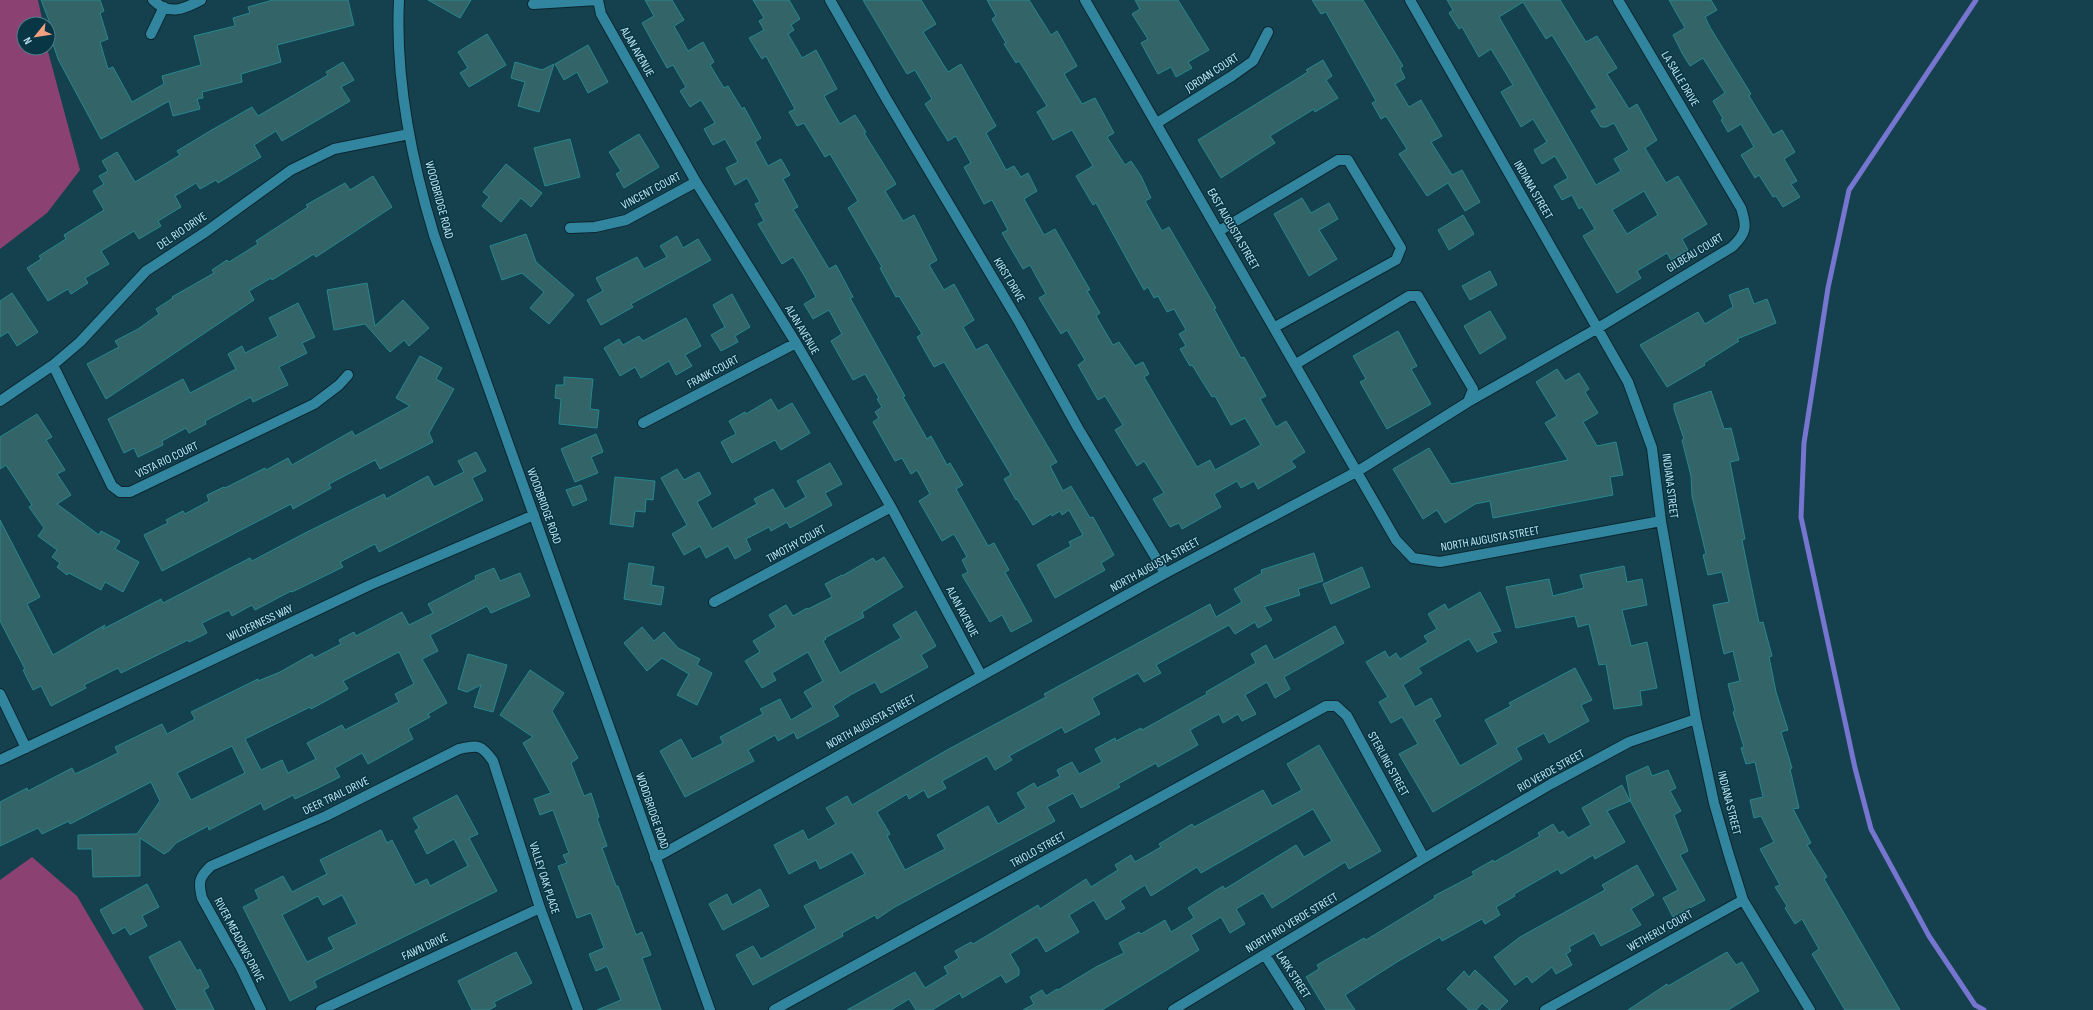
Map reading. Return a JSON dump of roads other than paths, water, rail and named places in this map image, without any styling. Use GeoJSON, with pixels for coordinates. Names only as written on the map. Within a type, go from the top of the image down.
{"type":"FeatureCollection","features":[{"type":"Feature","properties":{"kind":"street"},"geometry":{"type":"LineString","coordinates":[[153,0],[164,7],[180,10],[202,0]]}},
{"type":"Feature","properties":{"kind":"street","name":"WOODBRIDGE ROAD"},"geometry":{"type":"LineString","coordinates":[[399,0],[401,68],[409,134],[434,235],[710,1010]]}},
{"type":"Feature","properties":{"kind":"street"},"geometry":{"type":"LineString","coordinates":[[533,4],[598,0]]}},
{"type":"Feature","properties":{"kind":"street","name":"ALAN AVENUE"},"geometry":{"type":"LineString","coordinates":[[598,0],[601,14],[696,182],[796,343],[890,507],[981,675]]}},
{"type":"Feature","properties":{"kind":"street","name":"KIRST DRIVE"},"geometry":{"type":"LineString","coordinates":[[830,0],[887,100],[1019,322],[1078,428],[1162,568],[1164,574]]}},
{"type":"Feature","properties":{"kind":"street","name":"EAST AUGUSTA STREET"},"geometry":{"type":"LineString","coordinates":[[1085,0],[1358,471]]}},
{"type":"Feature","properties":{"kind":"street","name":"INDIANA STREET"},"geometry":{"type":"LineString","coordinates":[[1410,0],[1628,382],[1652,448],[1661,521],[1696,719],[1714,803],[1743,900],[1810,1010]]}},
{"type":"Feature","properties":{"kind":"street","name":"LA SALLE DRIVE"},"geometry":{"type":"LineString","coordinates":[[1618,0],[1720,171]]}},
{"type":"Feature","properties":{"kind":"street"},"geometry":{"type":"LineString","coordinates":[[151,34],[164,7]]}},
{"type":"Feature","properties":{"kind":"street","name":"JORDAN COURT"},"geometry":{"type":"LineString","coordinates":[[1156,123],[1232,76],[1253,61],[1268,32]]}},
{"type":"Feature","properties":{"kind":"street","name":"DEL RIO DRIVE"},"geometry":{"type":"LineString","coordinates":[[0,401],[53,365],[80,342],[146,270],[207,231],[291,170],[334,148],[409,134]]}},
{"type":"Feature","properties":{"kind":"street"},"geometry":{"type":"LineString","coordinates":[[1219,231],[1338,160],[1348,160],[1401,248],[1396,260],[1275,327]]}},
{"type":"Feature","properties":{"kind":"street","name":"GILBEAU COURT"},"geometry":{"type":"LineString","coordinates":[[1358,471],[1468,402],[1598,328],[1732,247],[1742,238],[1746,223],[1741,208],[1720,171]]}},
{"type":"Feature","properties":{"kind":"street","name":"VINCENT COURT"},"geometry":{"type":"LineString","coordinates":[[570,228],[595,227],[626,220],[696,182]]}},
{"type":"Feature","properties":{"kind":"street"},"geometry":{"type":"LineString","coordinates":[[1296,364],[1409,296],[1418,296],[1472,389],[1468,402]]}},
{"type":"Feature","properties":{"kind":"street","name":"FRANK COURT"},"geometry":{"type":"LineString","coordinates":[[643,424],[796,343]]}},
{"type":"Feature","properties":{"kind":"street","name":"VISTA RIO COURT"},"geometry":{"type":"LineString","coordinates":[[53,365],[112,486],[120,492],[130,492],[314,404],[339,385],[348,375]]}},
{"type":"Feature","properties":{"kind":"street","name":"NORTH AUGUSTA STREET"},"geometry":{"type":"LineString","coordinates":[[655,858],[1164,574],[1358,471],[1396,540],[1413,558],[1440,562],[1661,521]]}},
{"type":"Feature","properties":{"kind":"street","name":"TIMOTHY COURT"},"geometry":{"type":"LineString","coordinates":[[714,602],[890,507]]}},
{"type":"Feature","properties":{"kind":"street","name":"WILDERNESS WAY"},"geometry":{"type":"LineString","coordinates":[[0,760],[370,585],[534,515]]}},
{"type":"Feature","properties":{"kind":"street"},"geometry":{"type":"LineString","coordinates":[[0,694],[26,748]]}},
{"type":"Feature","properties":{"kind":"street","name":"STERLING STREET"},"geometry":{"type":"LineString","coordinates":[[1315,712],[1326,706],[1336,706],[1347,716],[1424,858]]}},
{"type":"Feature","properties":{"kind":"street","name":"TRIOLO STREET"},"geometry":{"type":"LineString","coordinates":[[774,1010],[1315,712]]}},
{"type":"Feature","properties":{"kind":"street","name":"RIO VERDE STREET"},"geometry":{"type":"LineString","coordinates":[[1424,858],[1552,784],[1629,742],[1696,719]]}},
{"type":"Feature","properties":{"kind":"street","name":"DEER TRAIL DRIVE"},"geometry":{"type":"LineString","coordinates":[[200,881],[201,875],[211,866],[326,816],[459,749],[476,746],[484,748],[488,753]]}},
{"type":"Feature","properties":{"kind":"street","name":"VALLEY OAK PLACE"},"geometry":{"type":"LineString","coordinates":[[488,753],[493,761],[540,908],[578,1010]]}},
{"type":"Feature","properties":{"kind":"street","name":"NORTH RIO VERDE STREET"},"geometry":{"type":"LineString","coordinates":[[1173,1010],[1424,858]]}},
{"type":"Feature","properties":{"kind":"street","name":"RIVER MEADOWS DRIVE"},"geometry":{"type":"LineString","coordinates":[[200,881],[199,888],[202,898],[241,968],[261,1010]]}},
{"type":"Feature","properties":{"kind":"street","name":"WETHERLY COURT"},"geometry":{"type":"LineString","coordinates":[[1545,1010],[1743,900]]}},
{"type":"Feature","properties":{"kind":"street","name":"FAWN DRIVE"},"geometry":{"type":"LineString","coordinates":[[321,1010],[540,908]]}},
{"type":"Feature","properties":{"kind":"street","name":"LARK STREET"},"geometry":{"type":"LineString","coordinates":[[1265,955],[1300,1010]]}},
{"type":"Feature","properties":{"kind":"waterway"},"geometry":{"type":"LineString","coordinates":[[1976,0],[1849,190],[1828,288],[1804,443],[1801,517],[1855,768],[1871,829],[1929,936],[1975,1005],[1984,1010]]}}]}
